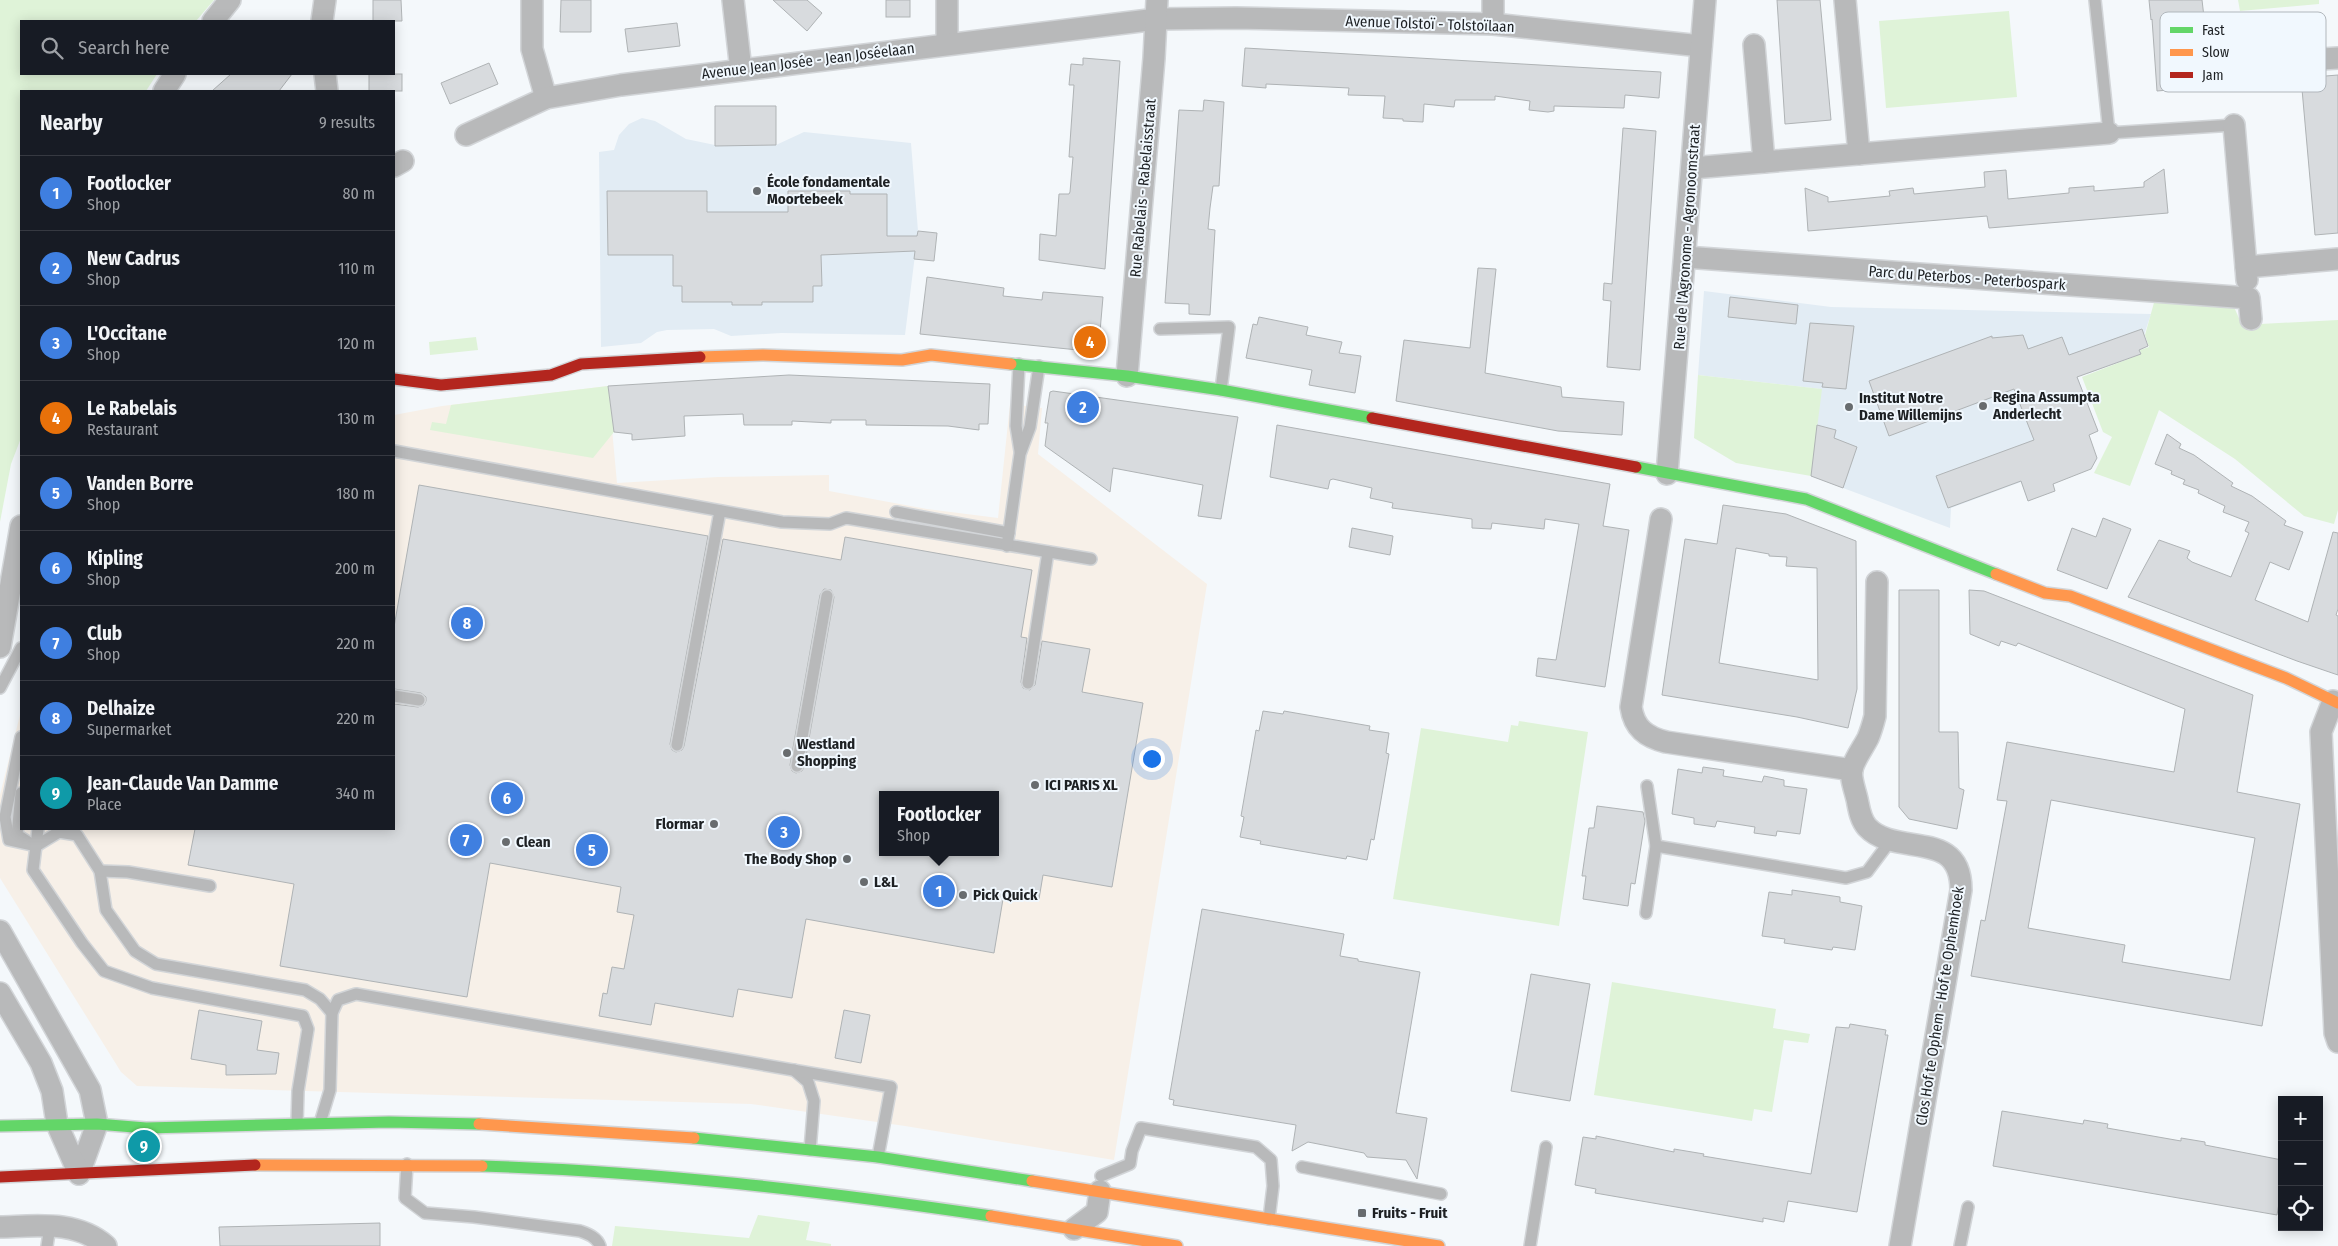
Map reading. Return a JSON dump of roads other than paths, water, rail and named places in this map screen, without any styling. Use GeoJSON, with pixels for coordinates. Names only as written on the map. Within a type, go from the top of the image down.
{"type":"FeatureCollection","features":[{"type":"Feature","properties":{"kind":"main road"},"geometry":{"type":"LineString","coordinates":[[395,379],[441,385],[551,375],[581,364],[644,359],[753,356],[902,360],[932,355],[1127,376],[1221,390],[1806,499],[2044,593],[2070,596],[2286,678],[2336,702]]}},
{"type":"Feature","properties":{"kind":"main road"},"geometry":{"type":"LineString","coordinates":[[0,1126],[97,1124],[146,1128],[320,1123],[490,1124],[715,1139],[1100,1184],[1269,1219],[1439,1246]]}},
{"type":"Feature","properties":{"kind":"main road"},"geometry":{"type":"LineString","coordinates":[[0,1177],[208,1166],[406,1164],[625,1172],[880,1199],[1177,1246]]}},
{"type":"Feature","properties":{"kind":"street"},"geometry":{"type":"LineString","coordinates":[[214,20],[230,0]]}},
{"type":"Feature","properties":{"kind":"street"},"geometry":{"type":"LineString","coordinates":[[322,20],[325,0]]}},
{"type":"Feature","properties":{"kind":"street"},"geometry":{"type":"LineString","coordinates":[[532,0],[532,49],[546,98]]}},
{"type":"Feature","properties":{"kind":"street"},"geometry":{"type":"LineString","coordinates":[[733,0],[741,70]]}},
{"type":"Feature","properties":{"kind":"street"},"geometry":{"type":"LineString","coordinates":[[947,0],[947,44]]}},
{"type":"Feature","properties":{"kind":"street"},"geometry":{"type":"LineString","coordinates":[[1492,0],[1493,24]]}},
{"type":"Feature","properties":{"kind":"street","name":"Rue de l'Agronome - Agronoomstraat"},"geometry":{"type":"LineString","coordinates":[[1667,474],[1705,0]]}},
{"type":"Feature","properties":{"kind":"street"},"geometry":{"type":"LineString","coordinates":[[1845,0],[1859,154]]}},
{"type":"Feature","properties":{"kind":"street","name":"Avenue Jean Josée - Jean Joséelaan"},"geometry":{"type":"LineString","coordinates":[[466,135],[546,98],[621,85],[947,44],[1157,10]]}},
{"type":"Feature","properties":{"kind":"street","name":"Avenue Tolstoï - Tolstoïlaan"},"geometry":{"type":"LineString","coordinates":[[1157,10],[1236,18],[1493,24],[1701,46]]}},
{"type":"Feature","properties":{"kind":"street","name":"Rue Rabelais - Rabelaisstraat"},"geometry":{"type":"LineString","coordinates":[[1127,376],[1157,10]]}},
{"type":"Feature","properties":{"kind":"street"},"geometry":{"type":"LineString","coordinates":[[1754,45],[1764,162]]}},
{"type":"Feature","properties":{"kind":"street"},"geometry":{"type":"LineString","coordinates":[[165,90],[174,75]]}},
{"type":"Feature","properties":{"kind":"street"},"geometry":{"type":"LineString","coordinates":[[324,75],[327,90]]}},
{"type":"Feature","properties":{"kind":"street","name":"Parc du Peterbos - Peterbospark"},"geometry":{"type":"LineString","coordinates":[[1685,257],[2250,308],[2234,125]]}},
{"type":"Feature","properties":{"kind":"street","name":"Parc du Peterbos - Peterbospark"},"geometry":{"type":"LineString","coordinates":[[1692,168],[2110,134]]}},
{"type":"Feature","properties":{"kind":"street"},"geometry":{"type":"LineString","coordinates":[[2246,267],[2338,259]]}},
{"type":"Feature","properties":{"kind":"street"},"geometry":{"type":"LineString","coordinates":[[1661,519],[1631,707],[1634,722],[1638,728],[1654,739],[1852,770],[1869,736],[1875,716],[1878,582]]}},
{"type":"Feature","properties":{"kind":"street"},"geometry":{"type":"LineString","coordinates":[[0,646],[20,532]]}},
{"type":"Feature","properties":{"kind":"street"},"geometry":{"type":"LineString","coordinates":[[2336,702],[2321,732],[2334,1034],[2338,1042]]}},
{"type":"Feature","properties":{"kind":"street","name":"Clos Hof te Ophem - Hof te Ophemhoek"},"geometry":{"type":"LineString","coordinates":[[1852,770],[1860,815],[1866,826],[1876,835],[1891,840],[1925,845],[1939,850],[1956,865],[1961,877],[1961,890],[1900,1246]]}},
{"type":"Feature","properties":{"kind":"street"},"geometry":{"type":"LineString","coordinates":[[0,931],[90,1090],[97,1124],[79,1174]]}},
{"type":"Feature","properties":{"kind":"street"},"geometry":{"type":"LineString","coordinates":[[0,993],[42,1063],[52,1091],[56,1124],[79,1174]]}},
{"type":"Feature","properties":{"kind":"street"},"geometry":{"type":"LineString","coordinates":[[1074,1229],[1097,1212],[1100,1184]]}},
{"type":"Feature","properties":{"kind":"street"},"geometry":{"type":"LineString","coordinates":[[0,1227],[48,1236],[71,1227],[89,1233],[106,1246]]}},
{"type":"Feature","properties":{"kind":"lane"},"geometry":{"type":"LineString","coordinates":[[2095,0],[2110,134]]}},
{"type":"Feature","properties":{"kind":"lane","name":"Parc du Peterbos - Peterbospark"},"geometry":{"type":"LineString","coordinates":[[2110,134],[2234,125]]}},
{"type":"Feature","properties":{"kind":"lane"},"geometry":{"type":"LineString","coordinates":[[1160,329],[1229,327],[1221,390]]}},
{"type":"Feature","properties":{"kind":"lane"},"geometry":{"type":"LineString","coordinates":[[1019,364],[1016,426],[1020,454]]}},
{"type":"Feature","properties":{"kind":"lane"},"geometry":{"type":"LineString","coordinates":[[1007,546],[1020,454],[1030,427],[1039,366]]}},
{"type":"Feature","properties":{"kind":"lane"},"geometry":{"type":"LineString","coordinates":[[395,451],[782,522],[830,524],[846,518],[1091,560]]}},
{"type":"Feature","properties":{"kind":"lane"},"geometry":{"type":"LineString","coordinates":[[677,745],[720,510]]}},
{"type":"Feature","properties":{"kind":"lane"},"geometry":{"type":"LineString","coordinates":[[896,512],[1009,533]]}},
{"type":"Feature","properties":{"kind":"lane"},"geometry":{"type":"LineString","coordinates":[[1028,683],[1048,552]]}},
{"type":"Feature","properties":{"kind":"lane"},"geometry":{"type":"LineString","coordinates":[[797,766],[827,596]]}},
{"type":"Feature","properties":{"kind":"lane"},"geometry":{"type":"LineString","coordinates":[[0,688],[20,650]]}},
{"type":"Feature","properties":{"kind":"lane"},"geometry":{"type":"LineString","coordinates":[[395,696],[419,700]]}},
{"type":"Feature","properties":{"kind":"lane"},"geometry":{"type":"LineString","coordinates":[[20,741],[5,816],[9,840],[36,846],[59,832],[76,835],[100,870],[106,910],[135,952],[156,964],[305,990],[320,999],[332,1012]]}},
{"type":"Feature","properties":{"kind":"lane"},"geometry":{"type":"LineString","coordinates":[[1646,914],[1656,846],[1647,786]]}},
{"type":"Feature","properties":{"kind":"lane"},"geometry":{"type":"LineString","coordinates":[[20,804],[17,835],[36,846]]}},
{"type":"Feature","properties":{"kind":"lane"},"geometry":{"type":"LineString","coordinates":[[38,830],[33,870],[82,943],[104,971],[152,988],[303,1016],[308,1028],[298,1091],[297,1124]]}},
{"type":"Feature","properties":{"kind":"lane"},"geometry":{"type":"LineString","coordinates":[[1656,846],[1846,878],[1867,872],[1891,840]]}},
{"type":"Feature","properties":{"kind":"lane"},"geometry":{"type":"LineString","coordinates":[[100,870],[128,872],[210,886]]}},
{"type":"Feature","properties":{"kind":"lane"},"geometry":{"type":"LineString","coordinates":[[320,1123],[330,1090],[332,1012],[338,1000],[356,994],[891,1087],[878,1157]]}},
{"type":"Feature","properties":{"kind":"lane"},"geometry":{"type":"LineString","coordinates":[[793,1069],[808,1082],[814,1101],[810,1150]]}},
{"type":"Feature","properties":{"kind":"lane"},"geometry":{"type":"LineString","coordinates":[[1100,1184],[1130,1164],[1132,1151],[1140,1128],[1256,1147],[1271,1160],[1273,1186],[1269,1219]]}},
{"type":"Feature","properties":{"kind":"lane"},"geometry":{"type":"LineString","coordinates":[[1530,1246],[1546,1147]]}},
{"type":"Feature","properties":{"kind":"lane"},"geometry":{"type":"LineString","coordinates":[[406,1164],[405,1198],[426,1213],[474,1217],[580,1231],[590,1235],[599,1242],[600,1246]]}},
{"type":"Feature","properties":{"kind":"lane"},"geometry":{"type":"LineString","coordinates":[[1302,1167],[1441,1194]]}},
{"type":"Feature","properties":{"kind":"lane"},"geometry":{"type":"LineString","coordinates":[[1960,1246],[1968,1207]]}},
{"type":"Feature","properties":{"kind":"place","name":"École fondamentale Moortebeek"},"geometry":{"type":"Point","coordinates":[757,191]}},
{"type":"Feature","properties":{"kind":"place","name":"Le Rabelais"},"geometry":{"type":"Point","coordinates":[1090,342]}},
{"type":"Feature","properties":{"kind":"place","name":"Regina Assumpta Anderlecht"},"geometry":{"type":"Point","coordinates":[1983,406]}},
{"type":"Feature","properties":{"kind":"place","name":"New Cadrus"},"geometry":{"type":"Point","coordinates":[1083,407]}},
{"type":"Feature","properties":{"kind":"place","name":"Institut Notre Dame Willemijns"},"geometry":{"type":"Point","coordinates":[1849,407]}},
{"type":"Feature","properties":{"kind":"place","name":"Delhaize"},"geometry":{"type":"Point","coordinates":[467,623]}},
{"type":"Feature","properties":{"kind":"place","name":"Westland Shopping"},"geometry":{"type":"Point","coordinates":[787,753]}},
{"type":"Feature","properties":{"kind":"place","name":"ICI PARIS XL"},"geometry":{"type":"Point","coordinates":[1035,785]}},
{"type":"Feature","properties":{"kind":"place","name":"Kipling"},"geometry":{"type":"Point","coordinates":[507,798]}},
{"type":"Feature","properties":{"kind":"place","name":"Flormar"},"geometry":{"type":"Point","coordinates":[714,824]}},
{"type":"Feature","properties":{"kind":"place","name":"L'Occitane"},"geometry":{"type":"Point","coordinates":[784,832]}},
{"type":"Feature","properties":{"kind":"place","name":"Club"},"geometry":{"type":"Point","coordinates":[466,840]}},
{"type":"Feature","properties":{"kind":"place","name":"Clean"},"geometry":{"type":"Point","coordinates":[506,842]}},
{"type":"Feature","properties":{"kind":"place","name":"Vanden Borre"},"geometry":{"type":"Point","coordinates":[592,850]}},
{"type":"Feature","properties":{"kind":"place","name":"The Body Shop"},"geometry":{"type":"Point","coordinates":[847,859]}},
{"type":"Feature","properties":{"kind":"place","name":"L&L"},"geometry":{"type":"Point","coordinates":[864,882]}},
{"type":"Feature","properties":{"kind":"place","name":"Footlocker"},"geometry":{"type":"Point","coordinates":[939,891]}},
{"type":"Feature","properties":{"kind":"place","name":"Pick Quick"},"geometry":{"type":"Point","coordinates":[963,895]}},
{"type":"Feature","properties":{"kind":"place","name":"Jean-Claude Van Damme"},"geometry":{"type":"Point","coordinates":[144,1146]}},
{"type":"Feature","properties":{"kind":"place","name":"Fruits - Fruit"},"geometry":{"type":"Point","coordinates":[1362,1213]}}]}
